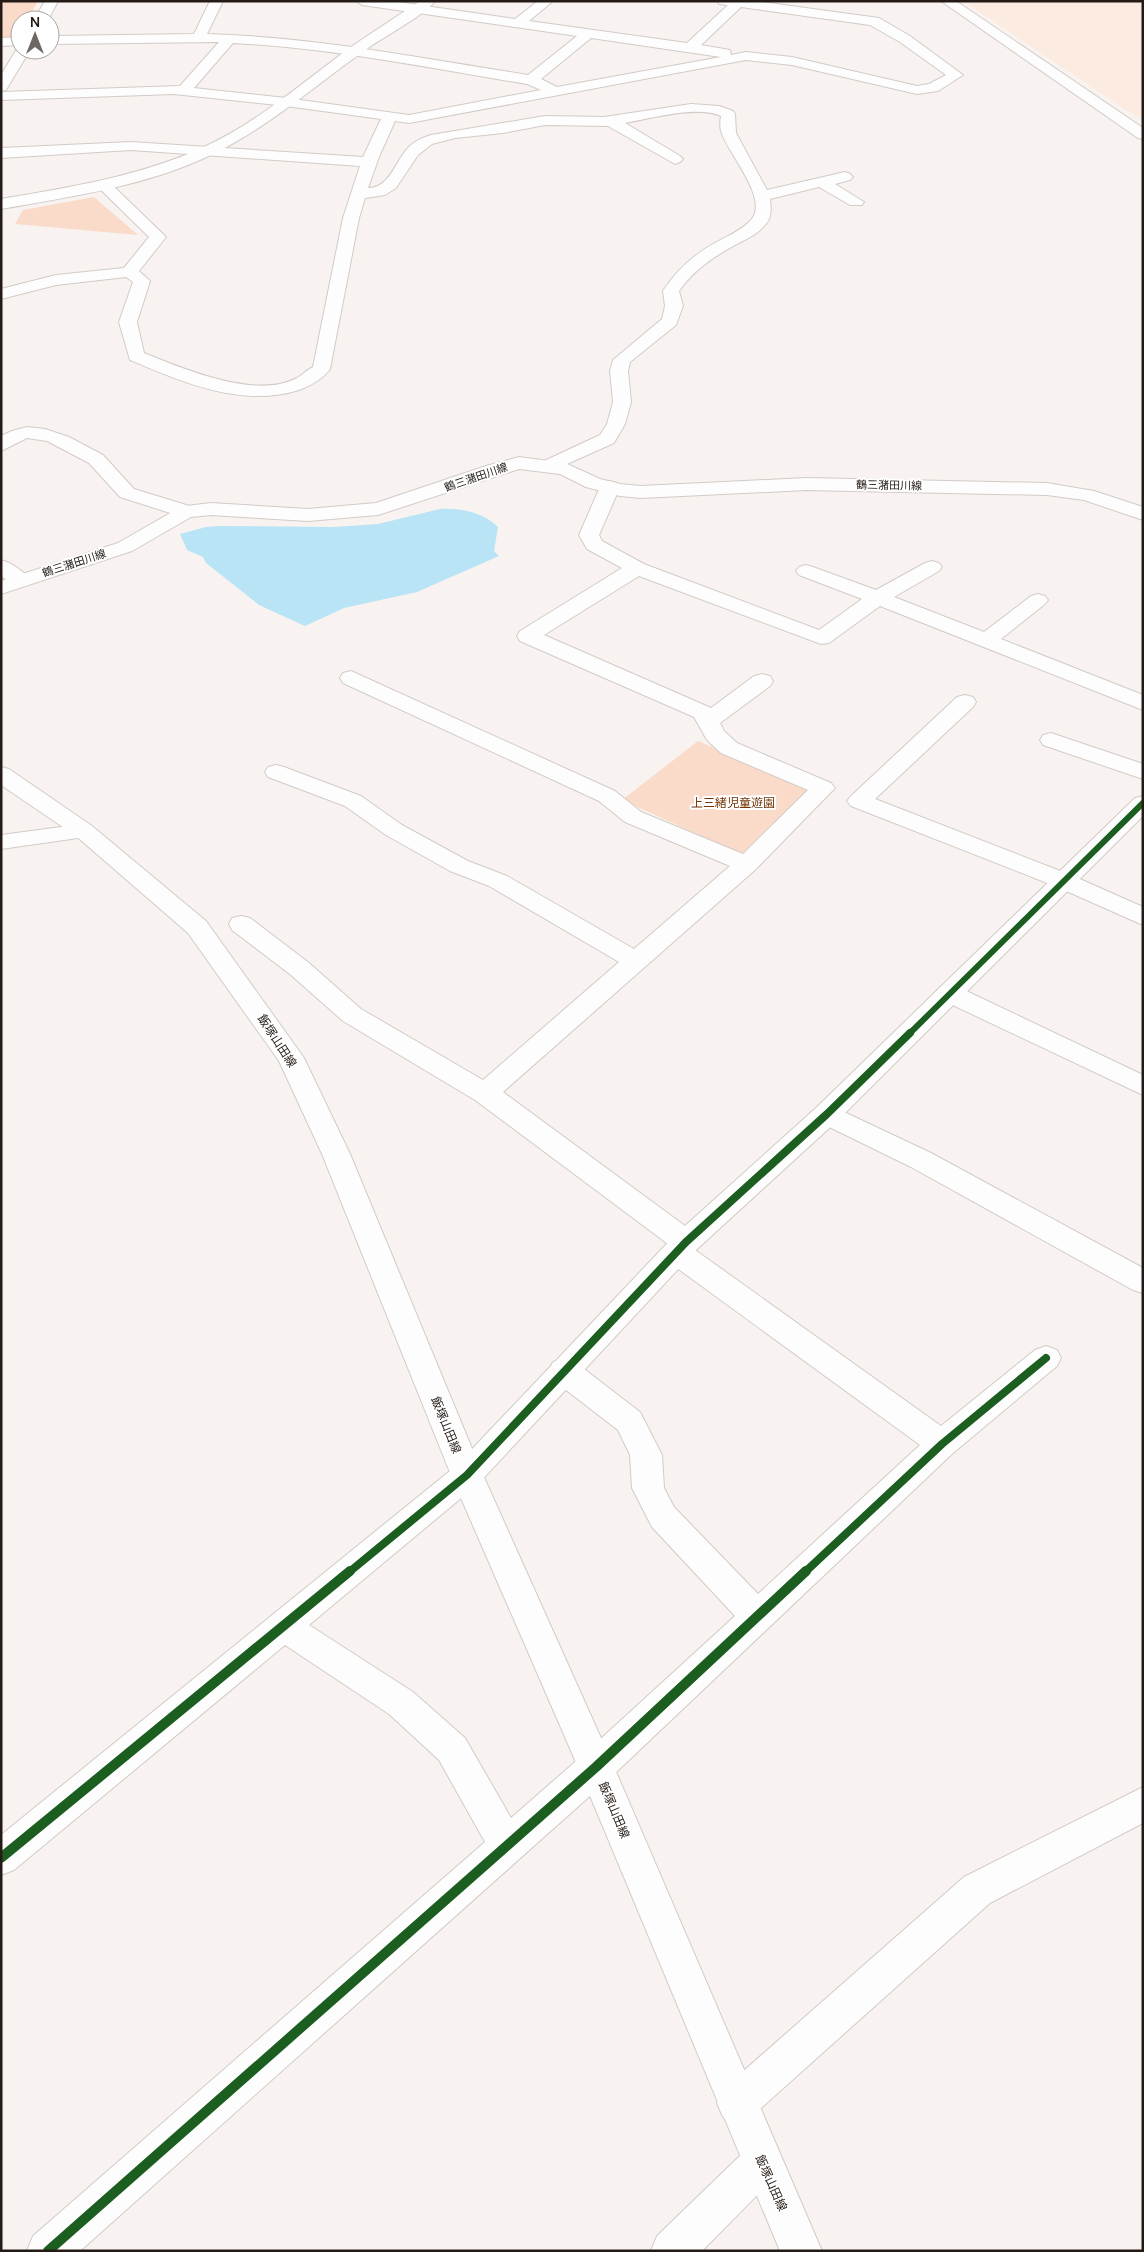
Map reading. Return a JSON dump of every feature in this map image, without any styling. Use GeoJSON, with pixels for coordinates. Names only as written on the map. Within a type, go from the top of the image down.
{"type":"FeatureCollection","features":[{"type":"Feature","properties":{"kind":"street"},"geometry":{"type":"LineString","coordinates":[[198,38],[217,1]]}},
{"type":"Feature","properties":{"kind":"street"},"geometry":{"type":"LineString","coordinates":[[362,1],[423,5],[517,24],[746,56],[792,61],[917,90],[933,88],[956,75],[905,39],[874,21],[734,2],[690,48]]}},
{"type":"Feature","properties":{"kind":"street"},"geometry":{"type":"LineString","coordinates":[[517,24],[548,1]]}},
{"type":"Feature","properties":{"kind":"street"},"geometry":{"type":"LineString","coordinates":[[947,1],[1143,135]]}},
{"type":"Feature","properties":{"kind":"street"},"geometry":{"type":"LineString","coordinates":[[1,204],[103,184],[148,173],[193,158],[232,138],[423,5]]}},
{"type":"Feature","properties":{"kind":"street"},"geometry":{"type":"LineString","coordinates":[[531,80],[586,34]]}},
{"type":"Feature","properties":{"kind":"street"},"geometry":{"type":"LineString","coordinates":[[184,91],[229,38]]}},
{"type":"Feature","properties":{"kind":"street"},"geometry":{"type":"LineString","coordinates":[[60,40],[229,38],[353,52],[531,80],[554,91]]}},
{"type":"Feature","properties":{"kind":"street"},"geometry":{"type":"LineString","coordinates":[[1,96],[184,91],[286,102],[389,118],[420,118],[746,56]]}},
{"type":"Feature","properties":{"kind":"street"},"geometry":{"type":"LineString","coordinates":[[1,87],[18,60]]}},
{"type":"Feature","properties":{"kind":"street"},"geometry":{"type":"LineString","coordinates":[[359,193],[376,192],[386,189],[414,150],[426,142],[442,137],[505,129],[549,120],[611,121],[695,109],[723,110],[728,114],[728,131],[758,184],[762,196],[762,215],[753,228],[703,257],[679,278],[671,291],[674,306],[670,321],[622,360],[619,371],[622,402],[616,424],[606,439],[549,466]]}},
{"type":"Feature","properties":{"kind":"street"},"geometry":{"type":"LineString","coordinates":[[1,294],[56,280],[129,272],[142,280],[128,322],[136,356],[189,377],[233,388],[277,390],[297,386],[311,379],[321,369],[351,218],[370,162],[389,118]]}},
{"type":"Feature","properties":{"kind":"street"},"geometry":{"type":"LineString","coordinates":[[611,121],[675,159]]}},
{"type":"Feature","properties":{"kind":"street"},"geometry":{"type":"LineString","coordinates":[[1,154],[131,146],[370,162]]}},
{"type":"Feature","properties":{"kind":"street"},"geometry":{"type":"LineString","coordinates":[[762,196],[845,177]]}},
{"type":"Feature","properties":{"kind":"street"},"geometry":{"type":"LineString","coordinates":[[821,182],[856,202]]}},
{"type":"Feature","properties":{"kind":"street"},"geometry":{"type":"LineString","coordinates":[[103,184],[158,237],[129,272]]}},
{"type":"Feature","properties":{"kind":"street"},"geometry":{"type":"LineString","coordinates":[[1,445],[7,440],[26,432],[40,432],[53,436],[99,462],[128,493],[173,506],[186,512]]}},
{"type":"Feature","properties":{"kind":"street","name":"鶴三潴田川線"},"geometry":{"type":"LineString","coordinates":[[1,588],[125,547],[186,512],[211,509],[308,514],[378,509],[519,463],[549,466],[565,470],[593,483],[640,492],[806,484],[1037,489],[1087,495],[1143,514]]}},
{"type":"Feature","properties":{"kind":"street"},"geometry":{"type":"LineString","coordinates":[[610,487],[589,535],[594,545],[637,568],[822,638],[878,598],[932,567]]}},
{"type":"Feature","properties":{"kind":"street"},"geometry":{"type":"LineString","coordinates":[[1,566],[21,581]]}},
{"type":"Feature","properties":{"kind":"street"},"geometry":{"type":"LineString","coordinates":[[485,1093],[747,864],[823,788],[729,748],[715,736],[703,713],[528,636],[637,568]]}},
{"type":"Feature","properties":{"kind":"street"},"geometry":{"type":"LineString","coordinates":[[806,570],[1143,703]]}},
{"type":"Feature","properties":{"kind":"street"},"geometry":{"type":"LineString","coordinates":[[986,641],[1038,600]]}},
{"type":"Feature","properties":{"kind":"street"},"geometry":{"type":"LineString","coordinates":[[351,678],[607,796],[633,817],[747,864]]}},
{"type":"Feature","properties":{"kind":"street"},"geometry":{"type":"LineString","coordinates":[[707,722],[762,681]]}},
{"type":"Feature","properties":{"kind":"street"},"geometry":{"type":"LineString","coordinates":[[965,702],[859,801],[1064,881],[1143,917]]}},
{"type":"Feature","properties":{"kind":"street"},"geometry":{"type":"LineString","coordinates":[[1051,740],[1143,772]]}},
{"type":"Feature","properties":{"kind":"street"},"geometry":{"type":"LineString","coordinates":[[276,772],[353,801],[394,830],[459,866],[498,881],[635,961]]}},
{"type":"Feature","properties":{"kind":"street","name":"飯塚山田線"},"geometry":{"type":"LineString","coordinates":[[1,774],[84,831],[197,927],[291,1058],[336,1154],[466,1475],[596,1767],[801,2251]]}},
{"type":"Feature","properties":{"kind":"street"},"geometry":{"type":"LineString","coordinates":[[1,1858],[466,1475],[681,1247],[827,1114],[1143,803]]}},
{"type":"Feature","properties":{"kind":"street"},"geometry":{"type":"LineString","coordinates":[[1,842],[84,831]]}},
{"type":"Feature","properties":{"kind":"street"},"geometry":{"type":"LineString","coordinates":[[241,924],[300,969],[352,1015],[485,1093],[681,1247],[942,1444]]}},
{"type":"Feature","properties":{"kind":"street"},"geometry":{"type":"LineString","coordinates":[[950,994],[1143,1086]]}},
{"type":"Feature","properties":{"kind":"street"},"geometry":{"type":"LineString","coordinates":[[827,1114],[921,1160],[1143,1282]]}},
{"type":"Feature","properties":{"kind":"street"},"geometry":{"type":"LineString","coordinates":[[48,2251],[596,1767],[942,1444],[1046,1358]]}},
{"type":"Feature","properties":{"kind":"street"},"geometry":{"type":"LineString","coordinates":[[564,1371],[629,1422],[646,1455],[648,1488],[663,1517],[757,1616]]}},
{"type":"Feature","properties":{"kind":"street"},"geometry":{"type":"LineString","coordinates":[[283,1626],[401,1703],[452,1749],[507,1846]]}},
{"type":"Feature","properties":{"kind":"street"},"geometry":{"type":"LineString","coordinates":[[737,2103],[977,1890],[1143,1804]]}},
{"type":"Feature","properties":{"kind":"street"},"geometry":{"type":"LineString","coordinates":[[672,2251],[762,2162]]}},
{"type":"Feature","properties":{"kind":"shaded area"},"geometry":{"type":"Polygon","coordinates":[[[963,1],[1143,1],[1143,120],[1126,110],[963,1]]]}},
{"type":"Feature","properties":{"kind":"green space"},"geometry":{"type":"Polygon","coordinates":[[[1,1],[38,1],[33,10],[10,10],[10,38],[1,39],[1,1]]]}},
{"type":"Feature","properties":{"kind":"green space"},"geometry":{"type":"Polygon","coordinates":[[[94,197],[138,235],[15,224],[23,210],[94,197]]]}},
{"type":"Feature","properties":{"kind":"green space","name":"上三緒児童遊園"},"geometry":{"type":"Polygon","coordinates":[[[698,741],[813,789],[741,854],[622,800],[698,741]]]}},
{"type":"Feature","properties":{"kind":"water"},"geometry":{"type":"Polygon","coordinates":[[[440,509],[456,509],[471,512],[492,522],[498,527],[494,551],[499,556],[417,592],[344,608],[305,626],[259,605],[206,563],[203,557],[187,550],[180,534],[206,527],[220,526],[334,527],[378,524],[440,509]]]}},
{"type":"Feature","properties":{"kind":"cycle path"},"geometry":{"type":"LineString","coordinates":[[1,1858],[467,1475],[686,1242],[827,1114],[1143,803]]}},
{"type":"Feature","properties":{"kind":"cycle path"},"geometry":{"type":"LineString","coordinates":[[48,2251],[596,1767],[942,1444],[1046,1358]]}}]}
